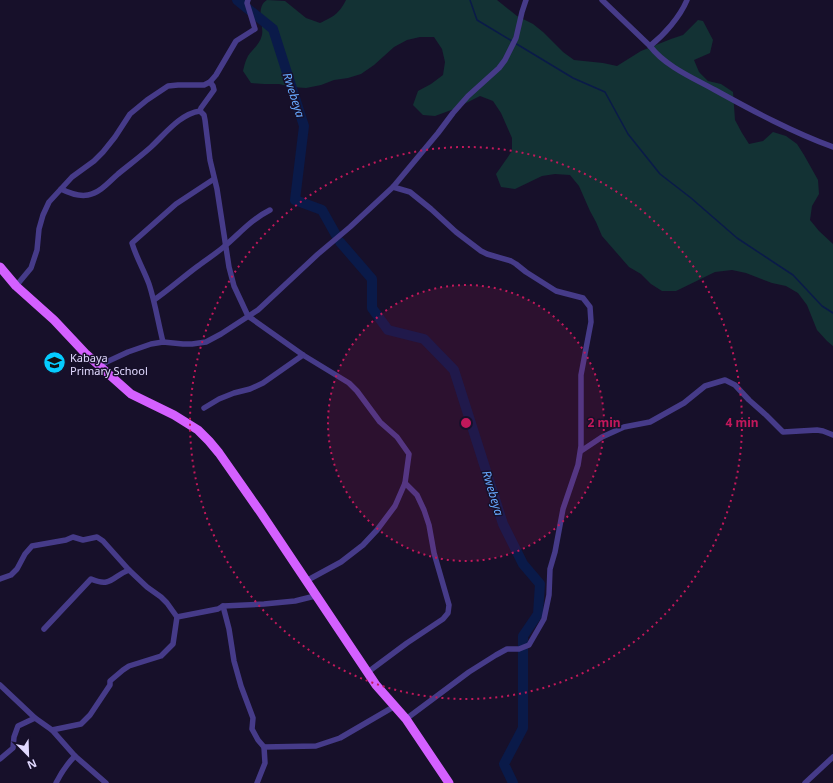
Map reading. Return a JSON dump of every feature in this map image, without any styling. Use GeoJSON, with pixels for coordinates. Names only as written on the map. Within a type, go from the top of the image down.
{"type":"FeatureCollection","features":[{"type":"Feature","properties":{"kind":"main road"},"geometry":{"type":"LineString","coordinates":[[0,268],[16,286],[54,320],[85,353],[131,394],[174,415],[198,430],[209,441],[232,472],[376,685],[406,719],[449,783]]}},
{"type":"Feature","properties":{"kind":"street"},"geometry":{"type":"LineString","coordinates":[[16,286],[31,268],[37,250],[39,229],[49,202],[72,177],[94,161],[103,152],[130,114],[147,100],[168,86],[204,85],[216,76],[236,41],[255,28],[247,3],[248,0]]}},
{"type":"Feature","properties":{"kind":"street"},"geometry":{"type":"LineString","coordinates":[[100,365],[128,352],[151,344],[163,342],[192,344],[206,342],[258,310],[393,187],[468,96],[499,68],[505,60],[516,38],[526,0]]}},
{"type":"Feature","properties":{"kind":"street"},"geometry":{"type":"LineString","coordinates":[[602,0],[664,60],[685,74],[809,138],[833,147]]}},
{"type":"Feature","properties":{"kind":"street"},"geometry":{"type":"LineString","coordinates":[[650,46],[660,38],[671,25],[687,0]]}},
{"type":"Feature","properties":{"kind":"street"},"geometry":{"type":"LineString","coordinates":[[200,111],[214,90],[210,82]]}},
{"type":"Feature","properties":{"kind":"street"},"geometry":{"type":"LineString","coordinates":[[200,111],[205,120],[210,160],[218,190],[229,267],[234,286],[248,316],[303,356],[349,383],[357,391],[380,422],[396,437],[409,454],[405,483],[395,506],[377,530],[363,545],[341,562],[306,581]]}},
{"type":"Feature","properties":{"kind":"street"},"geometry":{"type":"LineString","coordinates":[[61,188],[70,194],[87,195],[95,193],[104,188],[182,118],[194,112],[200,111]]}},
{"type":"Feature","properties":{"kind":"street"},"geometry":{"type":"LineString","coordinates":[[163,342],[154,300],[132,243],[176,204],[214,179]]}},
{"type":"Feature","properties":{"kind":"street"},"geometry":{"type":"LineString","coordinates":[[393,187],[410,192],[456,232],[481,251],[512,261],[526,272],[556,291],[584,298],[590,307],[591,322],[581,375],[580,451],[578,465],[563,509],[555,552],[550,569],[544,618],[529,645],[519,649],[507,649],[496,655],[469,672],[406,719]]}},
{"type":"Feature","properties":{"kind":"street"},"geometry":{"type":"LineString","coordinates":[[154,300],[170,290],[226,245],[247,225],[270,210]]}},
{"type":"Feature","properties":{"kind":"street"},"geometry":{"type":"LineString","coordinates":[[204,408],[219,399],[263,383],[303,356]]}},
{"type":"Feature","properties":{"kind":"street"},"geometry":{"type":"LineString","coordinates":[[580,451],[602,437],[624,427],[650,422],[684,403],[706,386],[725,380],[735,385],[783,432],[817,430],[833,435]]}},
{"type":"Feature","properties":{"kind":"street"},"geometry":{"type":"LineString","coordinates":[[368,672],[443,619],[448,613],[449,605],[434,553],[429,525],[417,495],[405,483]]}},
{"type":"Feature","properties":{"kind":"street"},"geometry":{"type":"LineString","coordinates":[[0,578],[11,575],[17,569],[25,554],[32,546],[66,540],[73,537],[83,540],[97,537],[103,541],[129,570],[147,587],[161,597],[177,617],[173,644],[161,656],[129,666],[110,681],[110,685],[90,715],[81,724],[52,730]]}},
{"type":"Feature","properties":{"kind":"street"},"geometry":{"type":"LineString","coordinates":[[44,629],[91,579],[102,583],[107,582],[129,570]]}},
{"type":"Feature","properties":{"kind":"street"},"geometry":{"type":"LineString","coordinates":[[177,617],[218,609],[223,606],[295,601],[315,596]]}},
{"type":"Feature","properties":{"kind":"street"},"geometry":{"type":"LineString","coordinates":[[223,606],[229,629],[234,662],[253,718],[252,729],[264,747],[265,763],[257,783]]}},
{"type":"Feature","properties":{"kind":"street"},"geometry":{"type":"LineString","coordinates":[[0,685],[35,718],[52,730],[75,756],[106,783]]}},
{"type":"Feature","properties":{"kind":"street"},"geometry":{"type":"LineString","coordinates":[[264,747],[316,746],[340,738],[395,706]]}},
{"type":"Feature","properties":{"kind":"street"},"geometry":{"type":"LineString","coordinates":[[0,759],[13,748],[14,737],[18,726],[35,718]]}},
{"type":"Feature","properties":{"kind":"street"},"geometry":{"type":"LineString","coordinates":[[56,783],[60,774],[75,756]]}},
{"type":"Feature","properties":{"kind":"street"},"geometry":{"type":"LineString","coordinates":[[805,783],[833,757]]}},
{"type":"Feature","properties":{"kind":"green space"},"geometry":{"type":"Polygon","coordinates":[[[267,0],[285,1],[306,18],[320,23],[329,19],[341,9],[346,0],[497,0],[517,16],[533,24],[563,52],[574,60],[617,66],[641,51],[683,35],[698,20],[703,21],[713,40],[710,53],[694,60],[699,72],[708,81],[721,84],[733,92],[735,120],[749,144],[763,141],[773,132],[786,136],[797,144],[818,180],[819,194],[812,206],[810,220],[833,244],[833,346],[817,330],[807,305],[798,293],[786,286],[732,270],[715,272],[676,291],[662,291],[651,284],[641,274],[629,267],[602,236],[579,186],[570,175],[555,174],[542,176],[515,189],[501,187],[496,174],[512,151],[512,138],[501,113],[493,101],[480,96],[454,109],[435,116],[423,115],[413,105],[418,91],[443,75],[445,62],[442,49],[434,37],[420,37],[407,40],[394,47],[374,65],[361,74],[334,80],[321,85],[306,88],[279,84],[251,83],[243,71],[248,56],[261,38],[261,7],[267,0]]]}},
{"type":"Feature","properties":{"kind":"waterway","name":"Rwebeya"},"geometry":{"type":"LineString","coordinates":[[237,0],[273,29],[304,126],[295,200],[322,210],[336,235]]}},
{"type":"Feature","properties":{"kind":"waterway"},"geometry":{"type":"LineString","coordinates":[[470,0],[477,20],[512,41]]}},
{"type":"Feature","properties":{"kind":"waterway"},"geometry":{"type":"LineString","coordinates":[[515,43],[573,78],[605,92],[628,134],[660,174],[691,198],[737,238],[793,275],[822,306],[833,313]]}},
{"type":"Feature","properties":{"kind":"waterway","name":"Rwebeya"},"geometry":{"type":"LineString","coordinates":[[340,242],[372,279],[372,308],[388,330],[424,339],[454,370],[503,524],[523,564],[540,584],[538,614],[523,636],[523,728],[504,764],[513,783]]}},
{"type":"Feature","properties":{"kind":"place","name":"Kabaya Primary School"},"geometry":{"type":"Point","coordinates":[54,363]}}]}
